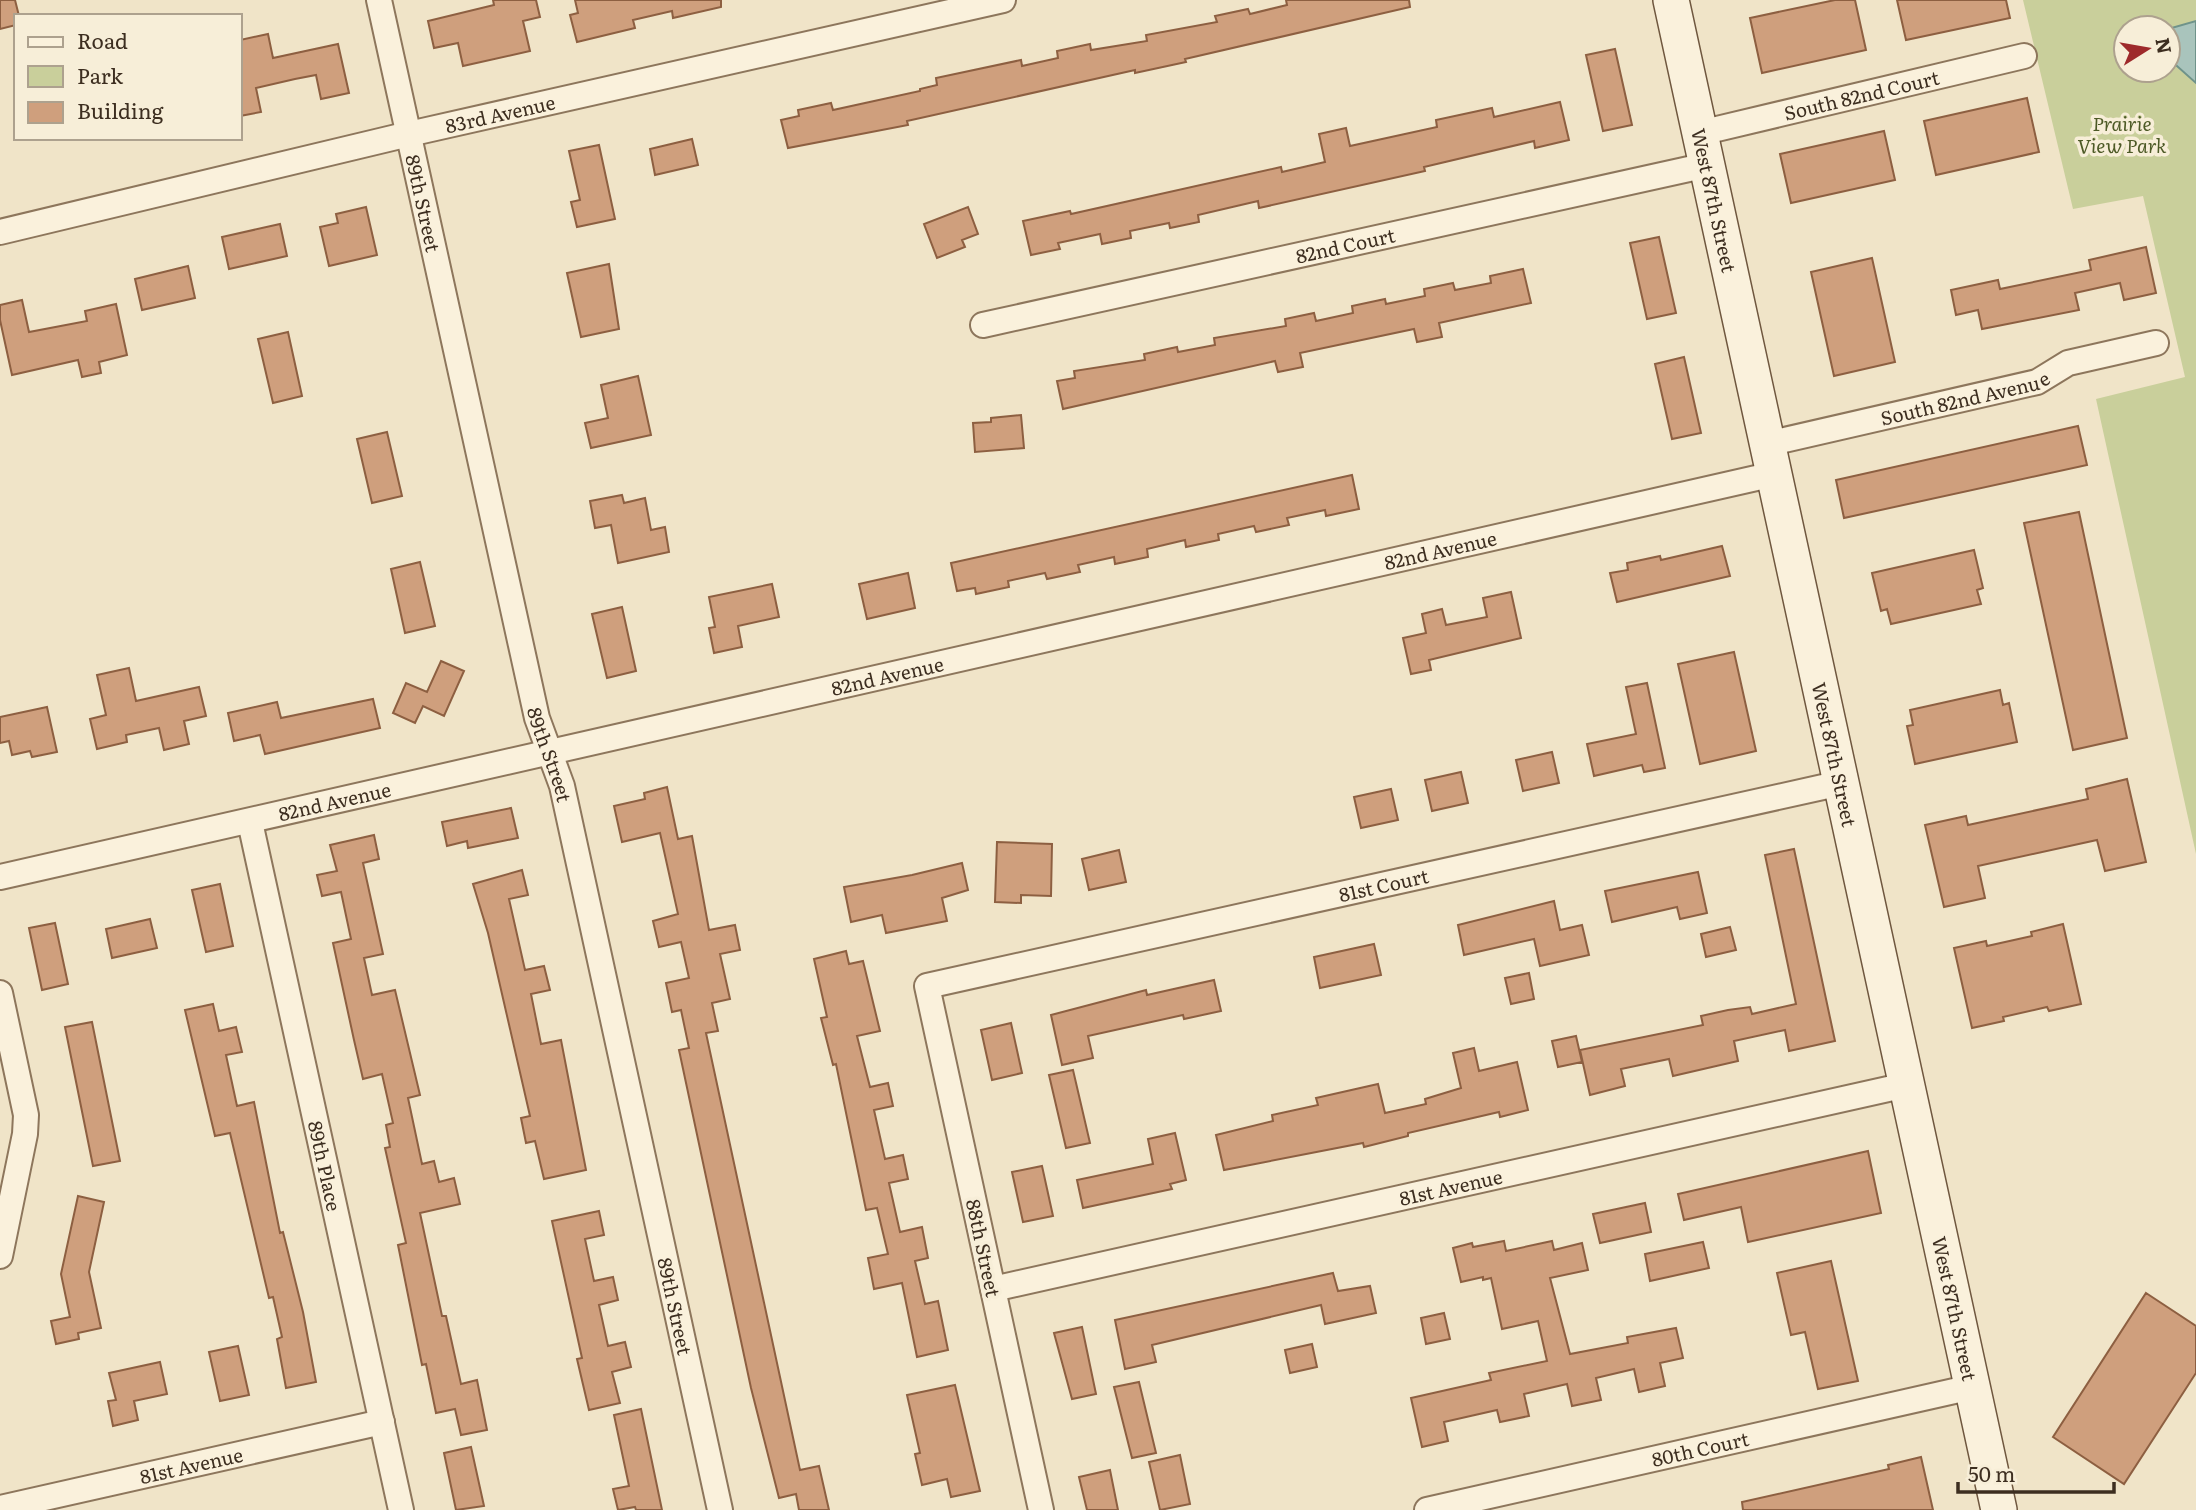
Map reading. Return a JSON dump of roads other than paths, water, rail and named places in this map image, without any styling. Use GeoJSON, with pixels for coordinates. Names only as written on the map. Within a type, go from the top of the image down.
{"type":"FeatureCollection","features":[{"type":"Feature","properties":{"kind":"main road","name":"West 87th Street"},"geometry":{"type":"LineString","coordinates":[[1671,0],[1999,1510]]}},
{"type":"Feature","properties":{"kind":"street","name":"89th Street"},"geometry":{"type":"LineString","coordinates":[[379,0],[537,718],[562,786],[720,1510]]}},
{"type":"Feature","properties":{"kind":"street","name":"83rd Avenue"},"geometry":{"type":"LineString","coordinates":[[0,232],[409,134],[1003,0]]}},
{"type":"Feature","properties":{"kind":"street","name":"South 82nd Court"},"geometry":{"type":"LineString","coordinates":[[1703,149],[2024,57]]}},
{"type":"Feature","properties":{"kind":"street","name":"82nd Court"},"geometry":{"type":"LineString","coordinates":[[983,325],[1703,149]]}},
{"type":"Feature","properties":{"kind":"street","name":"South 82nd Avenue"},"geometry":{"type":"LineString","coordinates":[[1770,459],[2038,382],[2068,363],[2157,343]]}},
{"type":"Feature","properties":{"kind":"street","name":"82nd Avenue"},"geometry":{"type":"LineString","coordinates":[[0,877],[250,822],[1770,459]]}},
{"type":"Feature","properties":{"kind":"street","name":"81st Court"},"geometry":{"type":"LineString","coordinates":[[927,986],[1841,783]]}},
{"type":"Feature","properties":{"kind":"street","name":"89th Place"},"geometry":{"type":"LineString","coordinates":[[250,822],[401,1510]]}},
{"type":"Feature","properties":{"kind":"street","name":"88th Street"},"geometry":{"type":"LineString","coordinates":[[927,986],[1041,1510]]}},
{"type":"Feature","properties":{"kind":"street"},"geometry":{"type":"LineString","coordinates":[[0,993],[26,1115],[25,1134],[0,1256]]}},
{"type":"Feature","properties":{"kind":"street","name":"81st Avenue"},"geometry":{"type":"LineString","coordinates":[[993,1289],[1906,1085]]}},
{"type":"Feature","properties":{"kind":"street","name":"80th Court"},"geometry":{"type":"LineString","coordinates":[[1427,1510],[1972,1387]]}},
{"type":"Feature","properties":{"kind":"street","name":"81st Avenue"},"geometry":{"type":"LineString","coordinates":[[0,1508],[382,1422]]}},
{"type":"Feature","properties":{"kind":"water"},"geometry":{"type":"Polygon","coordinates":[[[2196,21],[2196,83],[2182,70],[2182,25],[2196,21]]]}},
{"type":"Feature","properties":{"kind":"park label","name":"Prairie View Park"},"geometry":{"type":"Point","coordinates":[2122,134]}}]}
